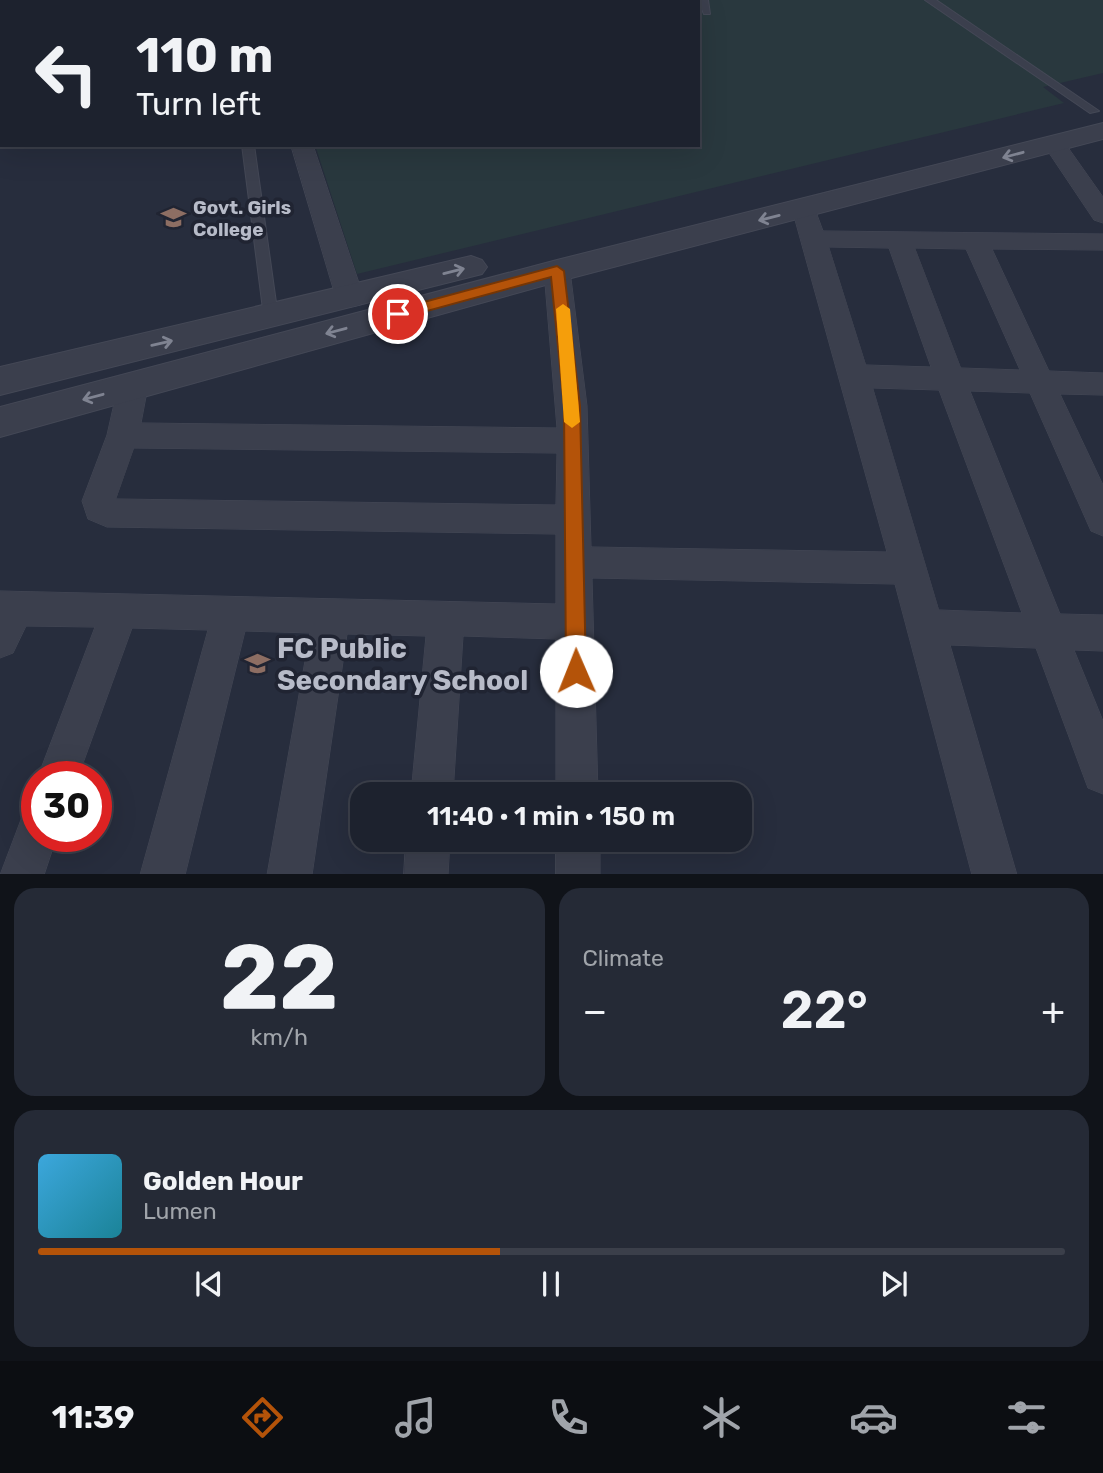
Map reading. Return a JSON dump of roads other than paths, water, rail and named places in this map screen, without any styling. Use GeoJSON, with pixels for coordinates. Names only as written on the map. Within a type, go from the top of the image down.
{"type":"FeatureCollection","features":[{"type":"Feature","properties":{"kind":"street"},"geometry":{"type":"LineString","coordinates":[[0,422],[557,271],[809,224],[1054,144],[1100,117]]}},
{"type":"Feature","properties":{"kind":"street"},"geometry":{"type":"LineString","coordinates":[[0,382],[1100,117]]}},
{"type":"Feature","properties":{"kind":"street"},"geometry":{"type":"LineString","coordinates":[[1054,144],[1103,215]]}},
{"type":"Feature","properties":{"kind":"street"},"geometry":{"type":"LineString","coordinates":[[303,147],[351,298]]}},
{"type":"Feature","properties":{"kind":"street"},"geometry":{"type":"LineString","coordinates":[[809,224],[900,240],[1103,242]]}},
{"type":"Feature","properties":{"kind":"street"},"geometry":{"type":"LineString","coordinates":[[809,224],[855,376],[995,874]]}},
{"type":"Feature","properties":{"kind":"street"},"geometry":{"type":"LineString","coordinates":[[900,240],[950,379],[1103,773]]}},
{"type":"Feature","properties":{"kind":"street"},"geometry":{"type":"LineString","coordinates":[[975,240],[1103,521]]}},
{"type":"Feature","properties":{"kind":"street"},"geometry":{"type":"LineString","coordinates":[[557,271],[571,392],[578,782]]}},
{"type":"Feature","properties":{"kind":"street"},"geometry":{"type":"LineString","coordinates":[[855,376],[1103,384]]}},
{"type":"Feature","properties":{"kind":"street"},"geometry":{"type":"LineString","coordinates":[[132,386],[123,435],[99,501],[100,509],[107,513],[574,520]]}},
{"type":"Feature","properties":{"kind":"street"},"geometry":{"type":"LineString","coordinates":[[123,435],[573,442]]}},
{"type":"Feature","properties":{"kind":"street"},"geometry":{"type":"LineString","coordinates":[[574,562],[908,568]]}},
{"type":"Feature","properties":{"kind":"street"},"geometry":{"type":"LineString","coordinates":[[5,619],[120,611],[576,622]]}},
{"type":"Feature","properties":{"kind":"street"},"geometry":{"type":"LineString","coordinates":[[63,761],[120,611]]}},
{"type":"Feature","properties":{"kind":"street"},"geometry":{"type":"LineString","coordinates":[[162,874],[231,613]]}},
{"type":"Feature","properties":{"kind":"street"},"geometry":{"type":"LineString","coordinates":[[289,874],[331,616]]}},
{"type":"Feature","properties":{"kind":"street"},"geometry":{"type":"LineString","coordinates":[[433,782],[446,618]]}},
{"type":"Feature","properties":{"kind":"street"},"geometry":{"type":"LineString","coordinates":[[924,627],[1103,633]]}},
{"type":"Feature","properties":{"kind":"street"},"geometry":{"type":"LineString","coordinates":[[21,874],[29,852]]}},
{"type":"Feature","properties":{"kind":"street"},"geometry":{"type":"LineString","coordinates":[[426,874],[427,852]]}},
{"type":"Feature","properties":{"kind":"street"},"geometry":{"type":"LineString","coordinates":[[578,852],[578,874]]}},
{"type":"Feature","properties":{"kind":"lane"},"geometry":{"type":"LineString","coordinates":[[703,0],[707,12]]}},
{"type":"Feature","properties":{"kind":"lane"},"geometry":{"type":"LineString","coordinates":[[930,0],[1100,117]]}},
{"type":"Feature","properties":{"kind":"lane"},"geometry":{"type":"LineString","coordinates":[[248,147],[271,317]]}},
{"type":"Feature","properties":{"kind":"place","name":"Govt. Girls College"},"geometry":{"type":"Point","coordinates":[173,218]}},
{"type":"Feature","properties":{"kind":"place","name":"FC Public Secondary School"},"geometry":{"type":"Point","coordinates":[257,664]}}]}
